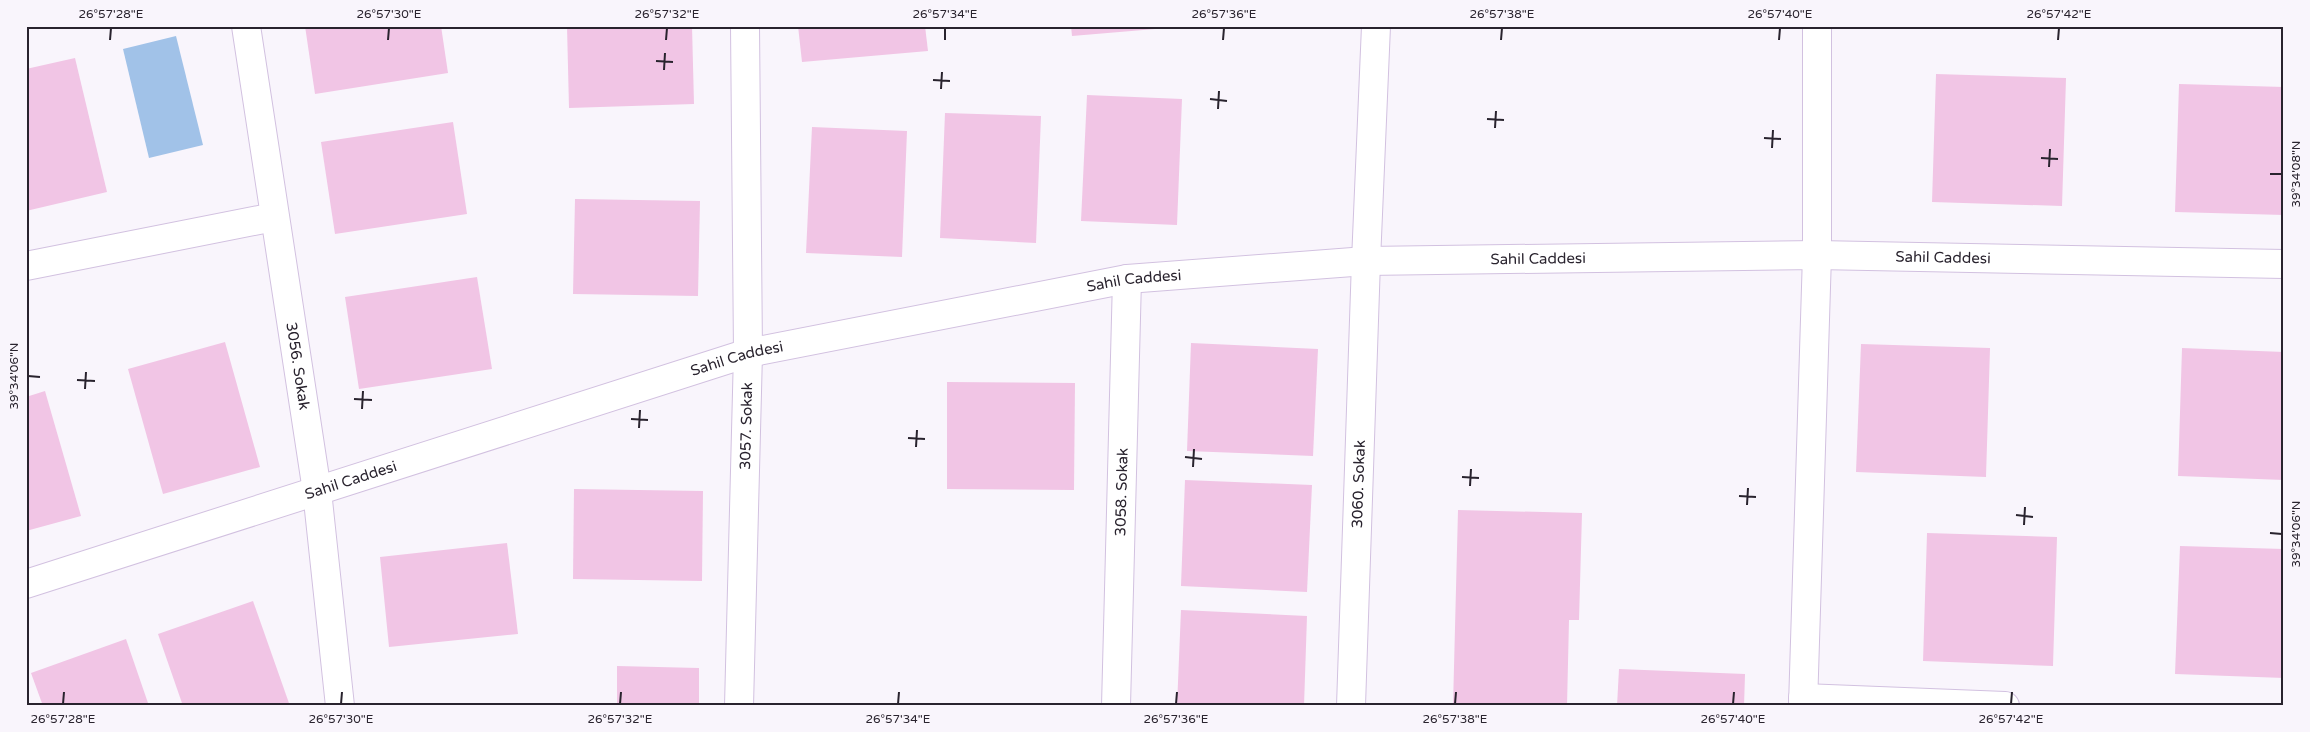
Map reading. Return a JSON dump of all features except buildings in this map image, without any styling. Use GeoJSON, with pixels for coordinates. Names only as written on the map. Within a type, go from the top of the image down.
{"type":"FeatureCollection","features":[{"type":"Feature","properties":{"kind":"street","name":"3056. Sokak"},"geometry":{"type":"LineString","coordinates":[[246,26],[317,491],[340,706]]}},
{"type":"Feature","properties":{"kind":"street","name":"3057. Sokak"},"geometry":{"type":"LineString","coordinates":[[739,706],[748,352],[745,26]]}},
{"type":"Feature","properties":{"kind":"street","name":"3060. Sokak"},"geometry":{"type":"LineString","coordinates":[[1351,706],[1376,26]]}},
{"type":"Feature","properties":{"kind":"street"},"geometry":{"type":"LineString","coordinates":[[1817,26],[1817,255],[1803,702],[2005,706]]}},
{"type":"Feature","properties":{"kind":"street"},"geometry":{"type":"LineString","coordinates":[[26,266],[274,217]]}},
{"type":"Feature","properties":{"kind":"street","name":"Sahil Caddesi"},"geometry":{"type":"LineString","coordinates":[[26,584],[748,352],[1128,279],[1366,261],[1817,255],[2284,264]]}},
{"type":"Feature","properties":{"kind":"street","name":"3058. Sokak"},"geometry":{"type":"LineString","coordinates":[[1116,706],[1128,279]]}},
{"type":"Feature","properties":{"kind":"water"},"geometry":{"type":"Polygon","coordinates":[[[176,36],[203,145],[149,158],[123,49],[176,36]]]}}]}
